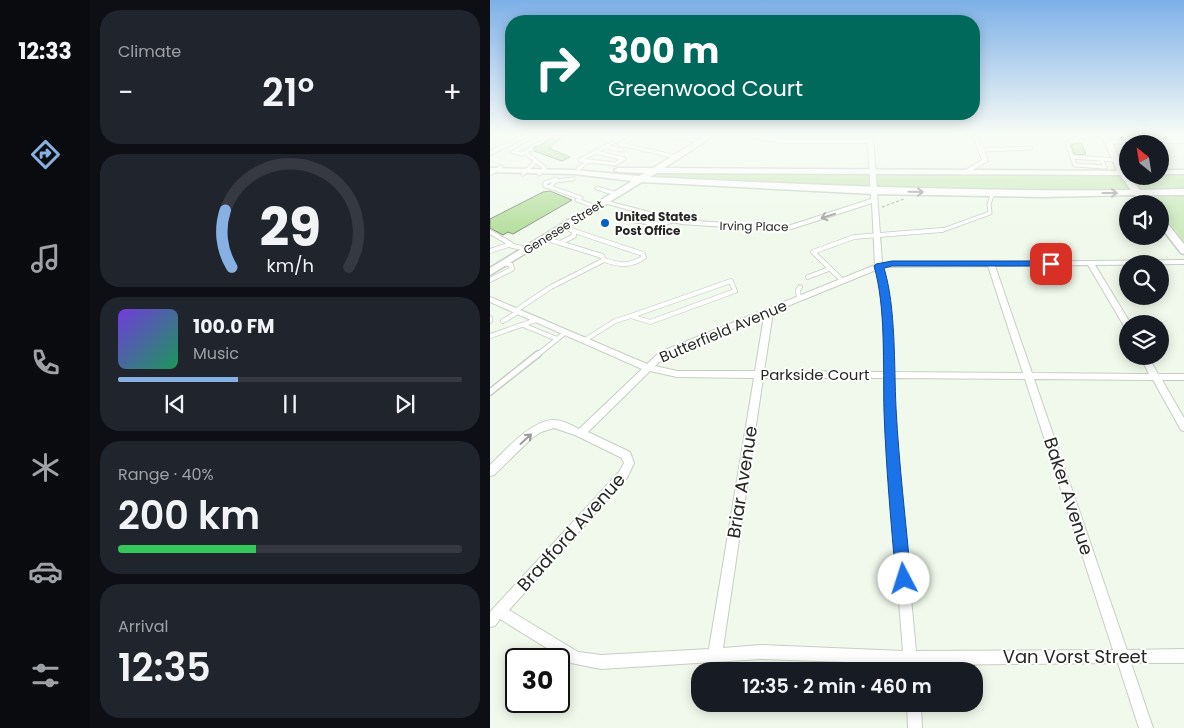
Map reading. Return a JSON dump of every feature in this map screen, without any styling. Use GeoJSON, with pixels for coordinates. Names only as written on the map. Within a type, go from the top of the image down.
{"type":"FeatureCollection","features":[{"type":"Feature","properties":{"kind":"street","name":"Genesee Street"},"geometry":{"type":"LineString","coordinates":[[490,272],[658,169]]}},
{"type":"Feature","properties":{"kind":"street"},"geometry":{"type":"LineString","coordinates":[[872,169],[879,266],[883,281],[886,310],[891,440],[911,662]]}},
{"type":"Feature","properties":{"kind":"street"},"geometry":{"type":"LineString","coordinates":[[964,173],[972,169]]}},
{"type":"Feature","properties":{"kind":"street"},"geometry":{"type":"LineString","coordinates":[[494,170],[542,171],[640,179],[873,191],[993,193],[1184,192]]}},
{"type":"Feature","properties":{"kind":"street"},"geometry":{"type":"LineString","coordinates":[[575,173],[964,173],[1091,170],[1119,172]]}},
{"type":"Feature","properties":{"kind":"street"},"geometry":{"type":"LineString","coordinates":[[1169,172],[1184,172]]}},
{"type":"Feature","properties":{"kind":"street"},"geometry":{"type":"LineString","coordinates":[[1133,185],[1139,193]]}},
{"type":"Feature","properties":{"kind":"street","name":"Irving Place"},"geometry":{"type":"LineString","coordinates":[[600,204],[674,221],[785,229],[874,200]]}},
{"type":"Feature","properties":{"kind":"street"},"geometry":{"type":"LineString","coordinates":[[1169,232],[1184,251]]}},
{"type":"Feature","properties":{"kind":"street"},"geometry":{"type":"LineString","coordinates":[[879,266],[892,263],[1091,264],[1184,262]]}},
{"type":"Feature","properties":{"kind":"street","name":"Baker Avenue"},"geometry":{"type":"LineString","coordinates":[[992,264],[1146,728]]}},
{"type":"Feature","properties":{"kind":"street"},"geometry":{"type":"LineString","coordinates":[[1091,264],[1121,315]]}},
{"type":"Feature","properties":{"kind":"street","name":"Butterfield Avenue"},"geometry":{"type":"LineString","coordinates":[[580,434],[648,368],[668,352],[879,266]]}},
{"type":"Feature","properties":{"kind":"street","name":"Parkside Court"},"geometry":{"type":"LineString","coordinates":[[490,299],[648,368],[677,374],[1184,377]]}},
{"type":"Feature","properties":{"kind":"street","name":"Briar Avenue"},"geometry":{"type":"LineString","coordinates":[[714,653],[769,311]]}},
{"type":"Feature","properties":{"kind":"street"},"geometry":{"type":"LineString","coordinates":[[1149,365],[1184,427]]}},
{"type":"Feature","properties":{"kind":"street"},"geometry":{"type":"LineString","coordinates":[[490,472],[540,428],[555,424],[580,434]]}},
{"type":"Feature","properties":{"kind":"street","name":"Bradford Avenue"},"geometry":{"type":"LineString","coordinates":[[495,616],[628,468],[628,458],[626,455],[580,434]]}},
{"type":"Feature","properties":{"kind":"street","name":"Van Vorst Street"},"geometry":{"type":"LineString","coordinates":[[495,616],[576,658],[601,662],[714,653],[761,652],[886,662]]}},
{"type":"Feature","properties":{"kind":"street","name":"Van Vorst Street"},"geometry":{"type":"LineString","coordinates":[[958,662],[1121,655],[1184,656]]}},
{"type":"Feature","properties":{"kind":"street"},"geometry":{"type":"LineString","coordinates":[[914,712],[915,728]]}},
{"type":"Feature","properties":{"kind":"lane"},"geometry":{"type":"LineString","coordinates":[[550,187],[551,183],[575,173],[580,169]]}},
{"type":"Feature","properties":{"kind":"lane"},"geometry":{"type":"LineString","coordinates":[[1088,169],[1095,169]]}},
{"type":"Feature","properties":{"kind":"lane"},"geometry":{"type":"LineString","coordinates":[[562,179],[545,183],[545,186],[581,198]]}},
{"type":"Feature","properties":{"kind":"lane"},"geometry":{"type":"LineString","coordinates":[[596,188],[617,194]]}},
{"type":"Feature","properties":{"kind":"lane"},"geometry":{"type":"LineString","coordinates":[[842,281],[812,252],[849,238],[943,230],[990,213],[989,204],[993,193]]}},
{"type":"Feature","properties":{"kind":"lane"},"geometry":{"type":"LineString","coordinates":[[577,200],[600,204]]}},
{"type":"Feature","properties":{"kind":"lane"},"geometry":{"type":"LineString","coordinates":[[641,212],[634,219],[635,221],[654,226],[674,221]]}},
{"type":"Feature","properties":{"kind":"lane"},"geometry":{"type":"LineString","coordinates":[[544,238],[602,256],[604,260],[626,266],[634,264],[644,257],[643,254],[563,227]]}},
{"type":"Feature","properties":{"kind":"lane"},"geometry":{"type":"LineString","coordinates":[[560,243],[574,236],[574,231]]}},
{"type":"Feature","properties":{"kind":"lane"},"geometry":{"type":"LineString","coordinates":[[490,234],[527,249]]}},
{"type":"Feature","properties":{"kind":"lane"},"geometry":{"type":"LineString","coordinates":[[490,251],[498,246],[511,244]]}},
{"type":"Feature","properties":{"kind":"lane"},"geometry":{"type":"LineString","coordinates":[[503,321],[551,287],[604,260]]}},
{"type":"Feature","properties":{"kind":"lane"},"geometry":{"type":"LineString","coordinates":[[490,280],[512,269],[511,265],[504,263]]}},
{"type":"Feature","properties":{"kind":"lane"},"geometry":{"type":"LineString","coordinates":[[808,277],[829,269]]}},
{"type":"Feature","properties":{"kind":"lane"},"geometry":{"type":"LineString","coordinates":[[585,340],[615,321],[731,281],[735,291],[650,322],[630,316]]}},
{"type":"Feature","properties":{"kind":"lane"},"geometry":{"type":"LineString","coordinates":[[799,299],[798,290],[800,287]]}},
{"type":"Feature","properties":{"kind":"lane"},"geometry":{"type":"LineString","coordinates":[[490,336],[536,320]]}},
{"type":"Feature","properties":{"kind":"lane"},"geometry":{"type":"LineString","coordinates":[[523,325],[557,339]]}},
{"type":"Feature","properties":{"kind":"lane"},"geometry":{"type":"LineString","coordinates":[[490,392],[566,332]]}},
{"type":"Feature","properties":{"kind":"path"},"geometry":{"type":"LineString","coordinates":[[882,207],[907,198]]}},
{"type":"Feature","properties":{"kind":"green space"},"geometry":{"type":"Polygon","coordinates":[[[598,172],[1119,175],[1119,185],[1169,185],[1169,175],[1184,174],[1184,189],[906,189],[618,176],[598,172]]]}},
{"type":"Feature","properties":{"kind":"green space"},"geometry":{"type":"Polygon","coordinates":[[[1169,196],[1184,196],[1184,241],[1169,222],[1169,196]]]}},
{"type":"Feature","properties":{"kind":"building"},"geometry":{"type":"Polygon","coordinates":[[[550,191],[572,200],[513,234],[508,232],[503,235],[490,228],[490,219],[543,192],[550,191]]]}},
{"type":"Feature","properties":{"kind":"place","name":"United States Post Office"},"geometry":{"type":"Point","coordinates":[605,223]}},
{"type":"Feature","properties":{"kind":"route"},"geometry":{"type":"LineString","coordinates":[[904,579],[891,440],[886,310],[883,281],[879,266],[892,263],[1051,264]]}}]}
